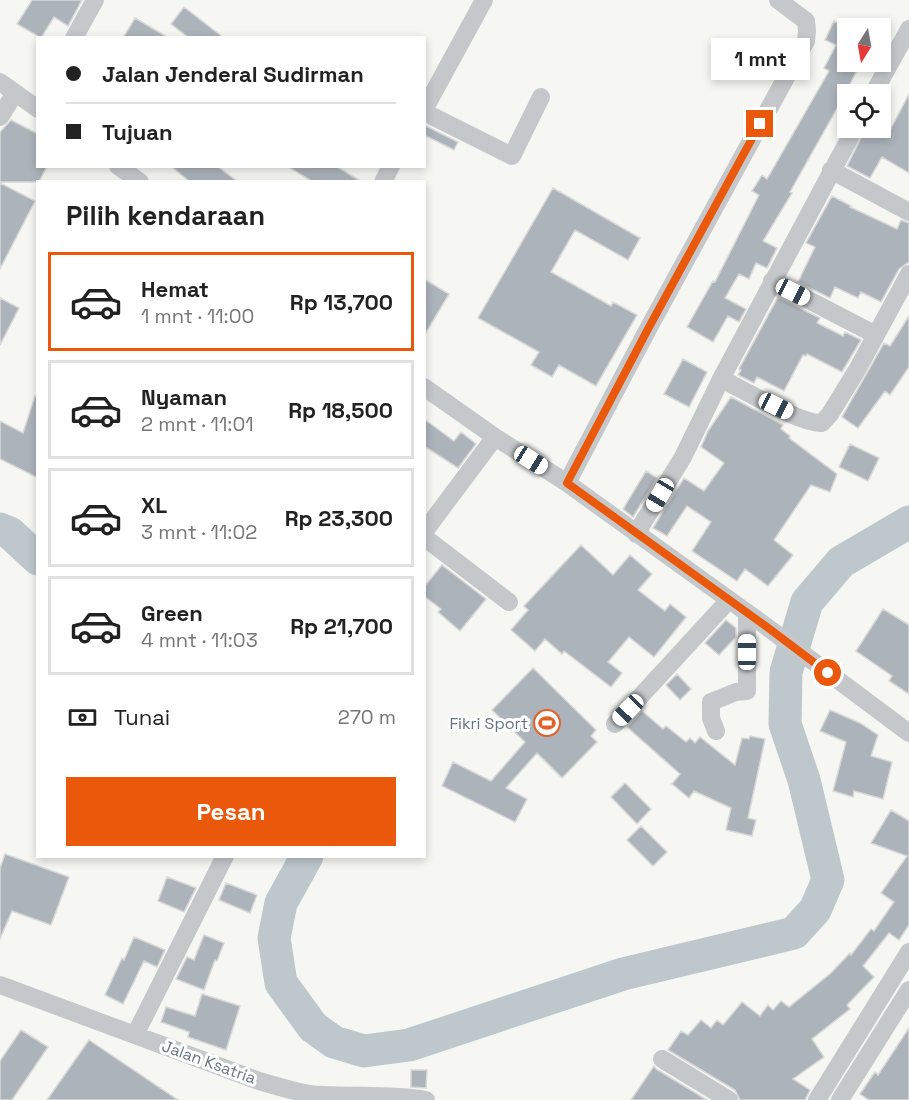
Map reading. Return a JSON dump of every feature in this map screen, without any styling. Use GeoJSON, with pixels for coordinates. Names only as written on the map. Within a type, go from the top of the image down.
{"type":"FeatureCollection","features":[{"type":"Feature","properties":{"kind":"street"},"geometry":{"type":"LineString","coordinates":[[75,36],[95,0]]}},
{"type":"Feature","properties":{"kind":"street"},"geometry":{"type":"LineString","coordinates":[[426,107],[484,0]]}},
{"type":"Feature","properties":{"kind":"street"},"geometry":{"type":"LineString","coordinates":[[567,483],[648,329],[806,41],[806,21],[778,0]]}},
{"type":"Feature","properties":{"kind":"street"},"geometry":{"type":"LineString","coordinates":[[879,84],[909,29]]}},
{"type":"Feature","properties":{"kind":"street"},"geometry":{"type":"LineString","coordinates":[[0,82],[36,108]]}},
{"type":"Feature","properties":{"kind":"street"},"geometry":{"type":"LineString","coordinates":[[0,117],[15,93]]}},
{"type":"Feature","properties":{"kind":"street"},"geometry":{"type":"LineString","coordinates":[[426,112],[512,156],[541,97]]}},
{"type":"Feature","properties":{"kind":"street"},"geometry":{"type":"LineString","coordinates":[[636,534],[683,457],[721,378],[849,138]]}},
{"type":"Feature","properties":{"kind":"street"},"geometry":{"type":"LineString","coordinates":[[121,168],[137,180]]}},
{"type":"Feature","properties":{"kind":"street"},"geometry":{"type":"LineString","coordinates":[[831,171],[909,212]]}},
{"type":"Feature","properties":{"kind":"street"},"geometry":{"type":"LineString","coordinates":[[721,378],[806,421],[822,423],[836,405],[909,274]]}},
{"type":"Feature","properties":{"kind":"street"},"geometry":{"type":"LineString","coordinates":[[772,281],[876,335]]}},
{"type":"Feature","properties":{"kind":"street"},"geometry":{"type":"LineString","coordinates":[[426,388],[495,437],[567,483],[909,733]]}},
{"type":"Feature","properties":{"kind":"street"},"geometry":{"type":"LineString","coordinates":[[426,529],[495,437]]}},
{"type":"Feature","properties":{"kind":"street"},"geometry":{"type":"LineString","coordinates":[[426,539],[509,602]]}},
{"type":"Feature","properties":{"kind":"street"},"geometry":{"type":"LineString","coordinates":[[615,724],[729,600]]}},
{"type":"Feature","properties":{"kind":"street"},"geometry":{"type":"LineString","coordinates":[[716,730],[711,718],[711,702],[736,692],[747,691],[747,613]]}},
{"type":"Feature","properties":{"kind":"street"},"geometry":{"type":"LineString","coordinates":[[135,1035],[224,858]]}},
{"type":"Feature","properties":{"kind":"street"},"geometry":{"type":"LineString","coordinates":[[821,1098],[909,952]]}},
{"type":"Feature","properties":{"kind":"street","name":"Jalan Ksatria"},"geometry":{"type":"LineString","coordinates":[[0,985],[259,1081],[296,1092],[324,1095],[401,1096],[426,1100]]}},
{"type":"Feature","properties":{"kind":"street"},"geometry":{"type":"LineString","coordinates":[[840,1100],[907,996],[887,988]]}},
{"type":"Feature","properties":{"kind":"street"},"geometry":{"type":"LineString","coordinates":[[662,1059],[729,1100]]}},
{"type":"Feature","properties":{"kind":"building"},"geometry":{"type":"Polygon","coordinates":[[[32,0],[82,0],[68,26],[54,17],[42,36],[38,36],[17,24],[32,0]]]}},
{"type":"Feature","properties":{"kind":"building"},"geometry":{"type":"Polygon","coordinates":[[[184,7],[221,36],[186,36],[171,24],[184,7]]]}},
{"type":"Feature","properties":{"kind":"building"},"geometry":{"type":"Polygon","coordinates":[[[135,18],[166,36],[124,36],[135,18]]]}},
{"type":"Feature","properties":{"kind":"building"},"geometry":{"type":"Polygon","coordinates":[[[834,21],[837,23],[837,72],[856,72],[850,84],[837,84],[837,108],[790,192],[792,193],[763,241],[777,248],[767,268],[756,263],[749,279],[739,274],[725,298],[746,309],[739,322],[728,316],[713,342],[687,327],[713,281],[715,282],[759,195],[752,191],[762,175],[767,179],[829,71],[824,68],[836,45],[825,40],[834,21]]]}},
{"type":"Feature","properties":{"kind":"building"},"geometry":{"type":"Polygon","coordinates":[[[909,94],[909,173],[882,157],[870,178],[847,166],[861,138],[891,138],[891,128],[909,94]]]}},
{"type":"Feature","properties":{"kind":"building"},"geometry":{"type":"Polygon","coordinates":[[[11,120],[36,133],[36,168],[46,168],[40,180],[0,182],[0,132],[11,120]]]}},
{"type":"Feature","properties":{"kind":"building"},"geometry":{"type":"Polygon","coordinates":[[[426,126],[458,142],[454,150],[426,136],[426,126]]]}},
{"type":"Feature","properties":{"kind":"building"},"geometry":{"type":"Polygon","coordinates":[[[173,168],[220,168],[235,180],[188,180],[173,168]]]}},
{"type":"Feature","properties":{"kind":"building"},"geometry":{"type":"Polygon","coordinates":[[[290,168],[339,168],[359,180],[310,180],[290,168]]]}},
{"type":"Feature","properties":{"kind":"building"},"geometry":{"type":"Polygon","coordinates":[[[0,183],[35,201],[0,269],[0,183]]]}},
{"type":"Feature","properties":{"kind":"building"},"geometry":{"type":"Polygon","coordinates":[[[553,188],[640,238],[628,260],[575,230],[551,272],[611,306],[613,302],[637,315],[596,386],[559,365],[552,377],[531,365],[539,352],[478,318],[553,188]]]}},
{"type":"Feature","properties":{"kind":"building"},"geometry":{"type":"Polygon","coordinates":[[[832,196],[897,229],[901,220],[909,223],[909,262],[899,269],[881,302],[861,292],[858,298],[835,287],[830,298],[798,282],[815,247],[806,243],[832,196]]]}},
{"type":"Feature","properties":{"kind":"building"},"geometry":{"type":"Polygon","coordinates":[[[426,280],[449,294],[426,333],[426,280]]]}},
{"type":"Feature","properties":{"kind":"building"},"geometry":{"type":"Polygon","coordinates":[[[778,297],[820,318],[817,323],[843,336],[845,332],[861,340],[842,372],[807,354],[803,355],[784,391],[757,377],[754,383],[738,375],[741,370],[739,369],[778,297]]]}},
{"type":"Feature","properties":{"kind":"building"},"geometry":{"type":"Polygon","coordinates":[[[0,298],[19,308],[0,345],[0,298]]]}},
{"type":"Feature","properties":{"kind":"building"},"geometry":{"type":"Polygon","coordinates":[[[909,316],[909,367],[890,395],[885,391],[858,428],[842,417],[884,343],[890,346],[909,316]]]}},
{"type":"Feature","properties":{"kind":"building"},"geometry":{"type":"Polygon","coordinates":[[[683,359],[707,372],[689,407],[664,394],[683,359]]]}},
{"type":"Feature","properties":{"kind":"building"},"geometry":{"type":"Polygon","coordinates":[[[36,396],[36,477],[0,459],[0,421],[23,433],[36,396]]]}},
{"type":"Feature","properties":{"kind":"building"},"geometry":{"type":"Polygon","coordinates":[[[731,397],[783,425],[781,429],[790,436],[789,438],[837,474],[830,492],[811,485],[774,540],[793,555],[768,586],[745,569],[737,581],[692,551],[711,522],[687,506],[667,536],[653,528],[684,478],[704,491],[724,463],[701,447],[708,431],[731,397]]]}},
{"type":"Feature","properties":{"kind":"building"},"geometry":{"type":"Polygon","coordinates":[[[426,420],[454,441],[461,432],[476,444],[458,468],[426,447],[426,420]]]}},
{"type":"Feature","properties":{"kind":"building"},"geometry":{"type":"Polygon","coordinates":[[[850,444],[879,458],[868,481],[839,467],[850,444]]]}},
{"type":"Feature","properties":{"kind":"building"},"geometry":{"type":"Polygon","coordinates":[[[646,471],[657,478],[633,517],[623,509],[646,471]]]}},
{"type":"Feature","properties":{"kind":"building"},"geometry":{"type":"Polygon","coordinates":[[[581,545],[613,575],[630,555],[652,574],[638,590],[665,611],[670,604],[686,617],[654,657],[629,637],[608,662],[622,673],[611,687],[564,651],[562,654],[545,639],[535,651],[511,630],[528,610],[524,606],[581,545]]]}},
{"type":"Feature","properties":{"kind":"building"},"geometry":{"type":"Polygon","coordinates":[[[442,565],[486,599],[460,631],[438,612],[441,609],[426,598],[426,585],[442,565]]]}},
{"type":"Feature","properties":{"kind":"building"},"geometry":{"type":"Polygon","coordinates":[[[883,609],[909,625],[909,694],[889,681],[892,676],[856,651],[883,609]]]}},
{"type":"Feature","properties":{"kind":"building"},"geometry":{"type":"Polygon","coordinates":[[[726,620],[736,628],[736,637],[719,655],[705,643],[726,620]]]}},
{"type":"Feature","properties":{"kind":"building"},"geometry":{"type":"Polygon","coordinates":[[[533,668],[596,730],[591,736],[597,742],[562,778],[537,753],[506,788],[527,799],[515,822],[442,786],[453,762],[491,781],[525,742],[492,710],[533,668]]]}},
{"type":"Feature","properties":{"kind":"building"},"geometry":{"type":"Polygon","coordinates":[[[677,674],[691,689],[680,700],[666,685],[677,674]]]}},
{"type":"Feature","properties":{"kind":"building"},"geometry":{"type":"Polygon","coordinates":[[[830,710],[860,723],[878,735],[871,756],[892,762],[883,799],[854,791],[853,797],[833,791],[846,742],[820,731],[830,710]]]}},
{"type":"Feature","properties":{"kind":"building"},"geometry":{"type":"Polygon","coordinates":[[[642,711],[663,729],[666,726],[686,742],[690,738],[695,743],[700,737],[735,765],[742,738],[749,739],[750,736],[765,739],[748,818],[756,820],[752,836],[726,830],[731,808],[694,791],[689,798],[672,784],[680,774],[627,727],[642,711]]]}},
{"type":"Feature","properties":{"kind":"building"},"geometry":{"type":"Polygon","coordinates":[[[625,783],[651,809],[637,824],[611,797],[625,783]]]}},
{"type":"Feature","properties":{"kind":"building"},"geometry":{"type":"Polygon","coordinates":[[[891,810],[909,821],[909,925],[899,940],[889,933],[863,966],[874,977],[847,1005],[850,1009],[812,1039],[824,1057],[793,1079],[810,1090],[805,1100],[740,1100],[735,1090],[668,1050],[681,1031],[688,1035],[701,1020],[711,1028],[717,1020],[723,1025],[742,1002],[760,1016],[768,1005],[773,1010],[781,1001],[789,1007],[831,973],[850,953],[851,955],[871,929],[874,931],[894,902],[881,893],[907,856],[871,843],[891,810]]]}},
{"type":"Feature","properties":{"kind":"building"},"geometry":{"type":"Polygon","coordinates":[[[641,826],[667,852],[653,866],[627,840],[641,826]]]}},
{"type":"Feature","properties":{"kind":"building"},"geometry":{"type":"Polygon","coordinates":[[[5,854],[69,877],[51,925],[12,911],[0,939],[0,868],[5,854]]]}},
{"type":"Feature","properties":{"kind":"building"},"geometry":{"type":"Polygon","coordinates":[[[167,877],[196,888],[184,912],[158,901],[167,877]]]}},
{"type":"Feature","properties":{"kind":"building"},"geometry":{"type":"Polygon","coordinates":[[[226,883],[257,895],[250,913],[219,900],[226,883]]]}},
{"type":"Feature","properties":{"kind":"building"},"geometry":{"type":"Polygon","coordinates":[[[204,935],[224,943],[204,990],[176,979],[187,957],[194,960],[204,935]]]}},
{"type":"Feature","properties":{"kind":"building"},"geometry":{"type":"Polygon","coordinates":[[[134,937],[165,950],[157,967],[144,961],[123,1004],[105,995],[134,937]]]}},
{"type":"Feature","properties":{"kind":"building"},"geometry":{"type":"Polygon","coordinates":[[[202,994],[240,1006],[226,1050],[188,1037],[189,1032],[161,1022],[166,1007],[195,1016],[202,994]]]}},
{"type":"Feature","properties":{"kind":"building"},"geometry":{"type":"Polygon","coordinates":[[[909,1028],[909,1100],[869,1100],[860,1094],[875,1072],[878,1075],[909,1028]]]}},
{"type":"Feature","properties":{"kind":"building"},"geometry":{"type":"Polygon","coordinates":[[[21,1030],[48,1047],[12,1100],[0,1100],[0,1061],[21,1030]]]}},
{"type":"Feature","properties":{"kind":"building"},"geometry":{"type":"Polygon","coordinates":[[[89,1040],[178,1100],[47,1100],[89,1040]]]}},
{"type":"Feature","properties":{"kind":"building"},"geometry":{"type":"Polygon","coordinates":[[[654,1066],[656,1069],[707,1100],[631,1100],[654,1066]]]}},
{"type":"Feature","properties":{"kind":"building"},"geometry":{"type":"Polygon","coordinates":[[[411,1070],[427,1070],[426,1088],[411,1087],[411,1070]]]}},
{"type":"Feature","properties":{"kind":"waterway"},"geometry":{"type":"LineString","coordinates":[[306,858],[281,903],[274,938],[281,983],[313,1027],[334,1042],[364,1051],[409,1045],[623,974],[794,933],[815,910],[828,880],[804,780],[785,724],[786,672],[807,602],[841,562],[909,522]]}},
{"type":"Feature","properties":{"kind":"waterway"},"geometry":{"type":"LineString","coordinates":[[0,529],[10,533],[36,557]]}},
{"type":"Feature","properties":{"kind":"place","name":"Fikri Sport"},"geometry":{"type":"Point","coordinates":[547,723]}},
{"type":"Feature","properties":{"kind":"route"},"geometry":{"type":"LineString","coordinates":[[760,124],[567,483],[828,673]]}}]}
